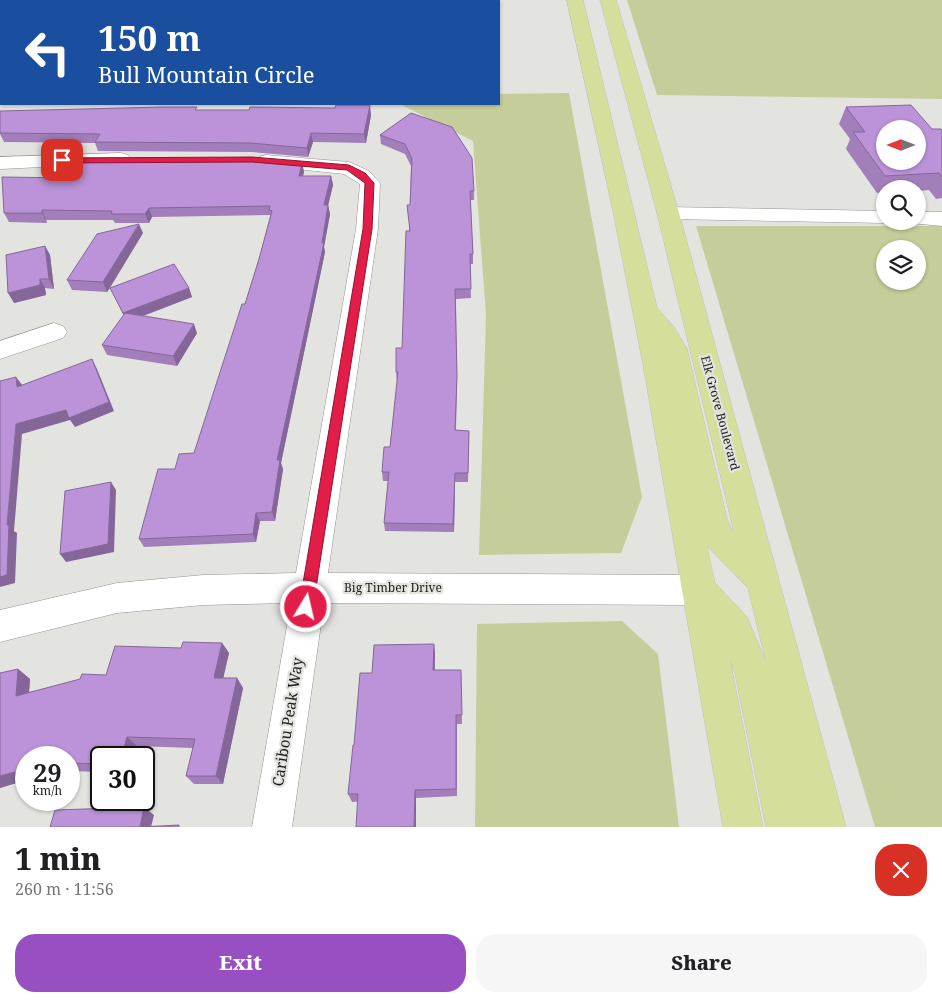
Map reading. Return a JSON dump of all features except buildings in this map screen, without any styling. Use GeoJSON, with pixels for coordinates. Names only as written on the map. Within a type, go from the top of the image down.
{"type":"FeatureCollection","features":[{"type":"Feature","properties":{"kind":"main road"},"geometry":{"type":"LineString","coordinates":[[575,0],[624,212],[644,310],[700,590],[743,827]]}},
{"type":"Feature","properties":{"kind":"main road","name":"Elk Grove Boulevard"},"geometry":{"type":"LineString","coordinates":[[608,0],[668,213],[826,827]]}},
{"type":"Feature","properties":{"kind":"main road"},"geometry":{"type":"LineString","coordinates":[[644,310],[659,324],[670,339],[674,349],[712,519],[718,536],[763,581]]}},
{"type":"Feature","properties":{"kind":"main road"},"geometry":{"type":"LineString","coordinates":[[700,590],[735,628],[752,673],[786,827]]}},
{"type":"Feature","properties":{"kind":"street"},"geometry":{"type":"LineString","coordinates":[[0,163],[80,159],[147,159]]}},
{"type":"Feature","properties":{"kind":"street","name":"Caribou Peak Way"},"geometry":{"type":"LineString","coordinates":[[242,160],[349,168],[362,175],[370,183],[367,229],[272,827]]}},
{"type":"Feature","properties":{"kind":"street"},"geometry":{"type":"LineString","coordinates":[[668,213],[876,218]]}},
{"type":"Feature","properties":{"kind":"street"},"geometry":{"type":"LineString","coordinates":[[926,218],[942,219]]}},
{"type":"Feature","properties":{"kind":"street"},"geometry":{"type":"LineString","coordinates":[[0,350],[54,332]]}},
{"type":"Feature","properties":{"kind":"street","name":"Big Timber Drive"},"geometry":{"type":"LineString","coordinates":[[0,626],[117,598],[203,590],[309,588],[700,590]]}},
{"type":"Feature","properties":{"kind":"green space"},"geometry":{"type":"Polygon","coordinates":[[[627,0],[942,0],[942,99],[657,95],[627,0]]]}},
{"type":"Feature","properties":{"kind":"green space"},"geometry":{"type":"Polygon","coordinates":[[[569,93],[642,497],[621,553],[479,555],[486,315],[473,141],[402,105],[500,105],[500,94],[569,93]]]}},
{"type":"Feature","properties":{"kind":"green space"},"geometry":{"type":"Polygon","coordinates":[[[696,226],[876,226],[876,230],[926,230],[926,226],[942,226],[942,827],[875,827],[696,226]]]}},
{"type":"Feature","properties":{"kind":"green space"},"geometry":{"type":"Polygon","coordinates":[[[622,621],[658,654],[679,827],[475,827],[477,624],[622,621]]]}},
{"type":"Feature","properties":{"kind":"route"},"geometry":{"type":"LineString","coordinates":[[62,160],[252,160],[332,165],[349,168],[362,175],[370,183],[367,229],[306,607]]}}]}
